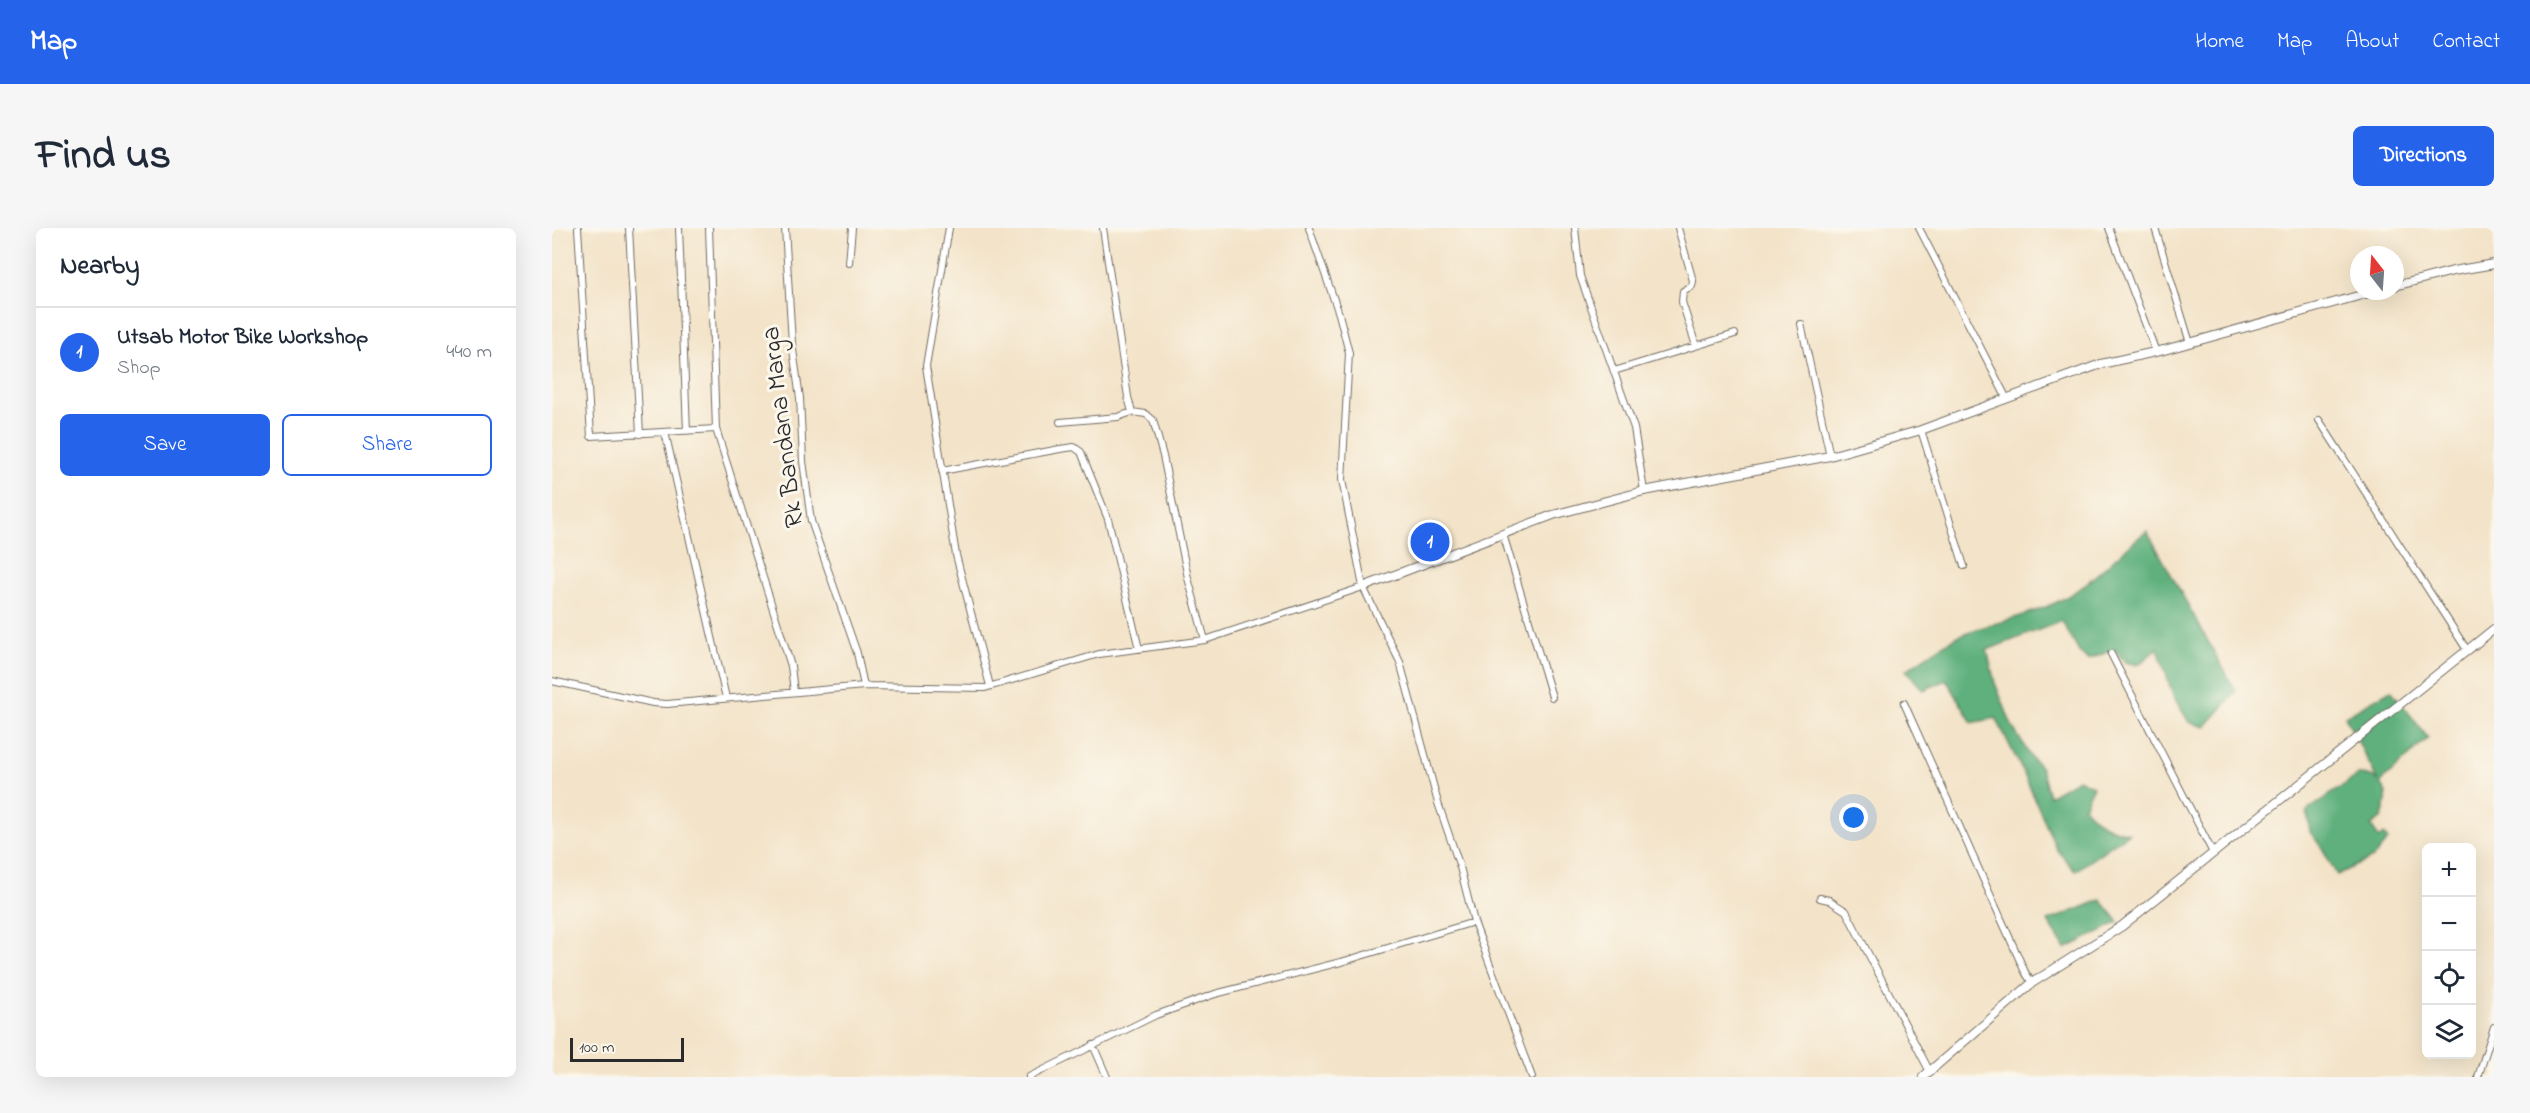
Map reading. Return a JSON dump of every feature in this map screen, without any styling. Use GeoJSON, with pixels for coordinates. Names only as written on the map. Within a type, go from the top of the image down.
{"type":"FeatureCollection","features":[{"type":"Feature","properties":{"kind":"street"},"geometry":{"type":"LineString","coordinates":[[578,228],[591,436],[716,429]]}},
{"type":"Feature","properties":{"kind":"street"},"geometry":{"type":"LineString","coordinates":[[629,228],[640,434]]}},
{"type":"Feature","properties":{"kind":"street"},"geometry":{"type":"LineString","coordinates":[[680,228],[687,431]]}},
{"type":"Feature","properties":{"kind":"street"},"geometry":{"type":"LineString","coordinates":[[709,228],[716,429],[791,666],[794,692]]}},
{"type":"Feature","properties":{"kind":"street","name":"Rk Bandana Marga"},"geometry":{"type":"LineString","coordinates":[[786,228],[792,343],[800,398],[803,461],[811,521],[857,653],[864,686]]}},
{"type":"Feature","properties":{"kind":"street"},"geometry":{"type":"LineString","coordinates":[[849,263],[852,228]]}},
{"type":"Feature","properties":{"kind":"street"},"geometry":{"type":"LineString","coordinates":[[949,228],[926,366],[956,555],[990,686]]}},
{"type":"Feature","properties":{"kind":"street"},"geometry":{"type":"LineString","coordinates":[[1103,228],[1132,412]]}},
{"type":"Feature","properties":{"kind":"street"},"geometry":{"type":"LineString","coordinates":[[1309,228],[1339,314],[1349,353],[1342,480],[1363,587],[1400,662],[1438,803],[1460,867],[1474,922],[1532,1077]]}},
{"type":"Feature","properties":{"kind":"street"},"geometry":{"type":"LineString","coordinates":[[1575,228],[1580,276],[1634,428],[1644,491]]}},
{"type":"Feature","properties":{"kind":"street"},"geometry":{"type":"LineString","coordinates":[[1678,228],[1693,280],[1692,286],[1683,291],[1682,302],[1696,346]]}},
{"type":"Feature","properties":{"kind":"street"},"geometry":{"type":"LineString","coordinates":[[1919,228],[2007,399]]}},
{"type":"Feature","properties":{"kind":"street"},"geometry":{"type":"LineString","coordinates":[[2109,228],[2156,352]]}},
{"type":"Feature","properties":{"kind":"street"},"geometry":{"type":"LineString","coordinates":[[2155,228],[2190,343]]}},
{"type":"Feature","properties":{"kind":"street"},"geometry":{"type":"LineString","coordinates":[[2404,284],[2453,271],[2494,264]]}},
{"type":"Feature","properties":{"kind":"street"},"geometry":{"type":"LineString","coordinates":[[552,681],[653,703],[864,686],[990,686],[1099,654],[1205,640],[1363,587],[1553,515],[1644,491],[1830,456],[1922,430],[2101,364],[2156,352],[2350,298]]}},
{"type":"Feature","properties":{"kind":"street"},"geometry":{"type":"LineString","coordinates":[[1801,324],[1830,456]]}},
{"type":"Feature","properties":{"kind":"street"},"geometry":{"type":"LineString","coordinates":[[1614,371],[1735,334]]}},
{"type":"Feature","properties":{"kind":"street"},"geometry":{"type":"LineString","coordinates":[[1060,422],[1118,417],[1132,412],[1146,414],[1153,420],[1163,456],[1188,578],[1205,640]]}},
{"type":"Feature","properties":{"kind":"street"},"geometry":{"type":"LineString","coordinates":[[2319,420],[2467,650]]}},
{"type":"Feature","properties":{"kind":"street"},"geometry":{"type":"LineString","coordinates":[[1922,430],[1964,566]]}},
{"type":"Feature","properties":{"kind":"street"},"geometry":{"type":"LineString","coordinates":[[664,432],[726,698]]}},
{"type":"Feature","properties":{"kind":"street"},"geometry":{"type":"LineString","coordinates":[[942,471],[1074,447],[1081,452],[1108,519],[1139,649]]}},
{"type":"Feature","properties":{"kind":"street"},"geometry":{"type":"LineString","coordinates":[[1503,534],[1552,697]]}},
{"type":"Feature","properties":{"kind":"street"},"geometry":{"type":"LineString","coordinates":[[1820,898],[1829,900],[1846,911],[1926,1074],[2032,983],[2122,926],[2494,628]]}},
{"type":"Feature","properties":{"kind":"street"},"geometry":{"type":"LineString","coordinates":[[2111,654],[2213,853]]}},
{"type":"Feature","properties":{"kind":"street"},"geometry":{"type":"LineString","coordinates":[[1904,703],[2032,983]]}},
{"type":"Feature","properties":{"kind":"street"},"geometry":{"type":"LineString","coordinates":[[1029,1077],[1156,1015],[1215,994],[1341,962],[1474,922]]}},
{"type":"Feature","properties":{"kind":"street"},"geometry":{"type":"LineString","coordinates":[[2478,1077],[2494,1027]]}},
{"type":"Feature","properties":{"kind":"street"},"geometry":{"type":"LineString","coordinates":[[1093,1045],[1107,1077]]}},
{"type":"Feature","properties":{"kind":"green space"},"geometry":{"type":"Polygon","coordinates":[[[2147,531],[2236,692],[2205,727],[2189,722],[2173,696],[2158,648],[2138,665],[2125,662],[2114,649],[2088,660],[2079,652],[2062,621],[1987,650],[1995,683],[2012,726],[2030,756],[2041,768],[2049,796],[2078,779],[2093,786],[2084,807],[2089,813],[2115,830],[2129,833],[2075,871],[2057,850],[2023,772],[1996,718],[1972,723],[1947,680],[1923,690],[1906,670],[1958,636],[2034,612],[2070,595],[2147,531]]]}},
{"type":"Feature","properties":{"kind":"green space"},"geometry":{"type":"Polygon","coordinates":[[[2391,690],[2428,738],[2380,783],[2385,791],[2386,804],[2382,818],[2371,826],[2379,838],[2383,834],[2388,840],[2373,858],[2337,875],[2310,832],[2307,811],[2358,775],[2372,776],[2378,781],[2345,716],[2391,690]]]}},
{"type":"Feature","properties":{"kind":"green space"},"geometry":{"type":"Polygon","coordinates":[[[2101,900],[2119,922],[2065,949],[2048,921],[2101,900]]]}},
{"type":"Feature","properties":{"kind":"place","name":"Utsab Motor Bike Workshop"},"geometry":{"type":"Point","coordinates":[1430,542]}}]}
